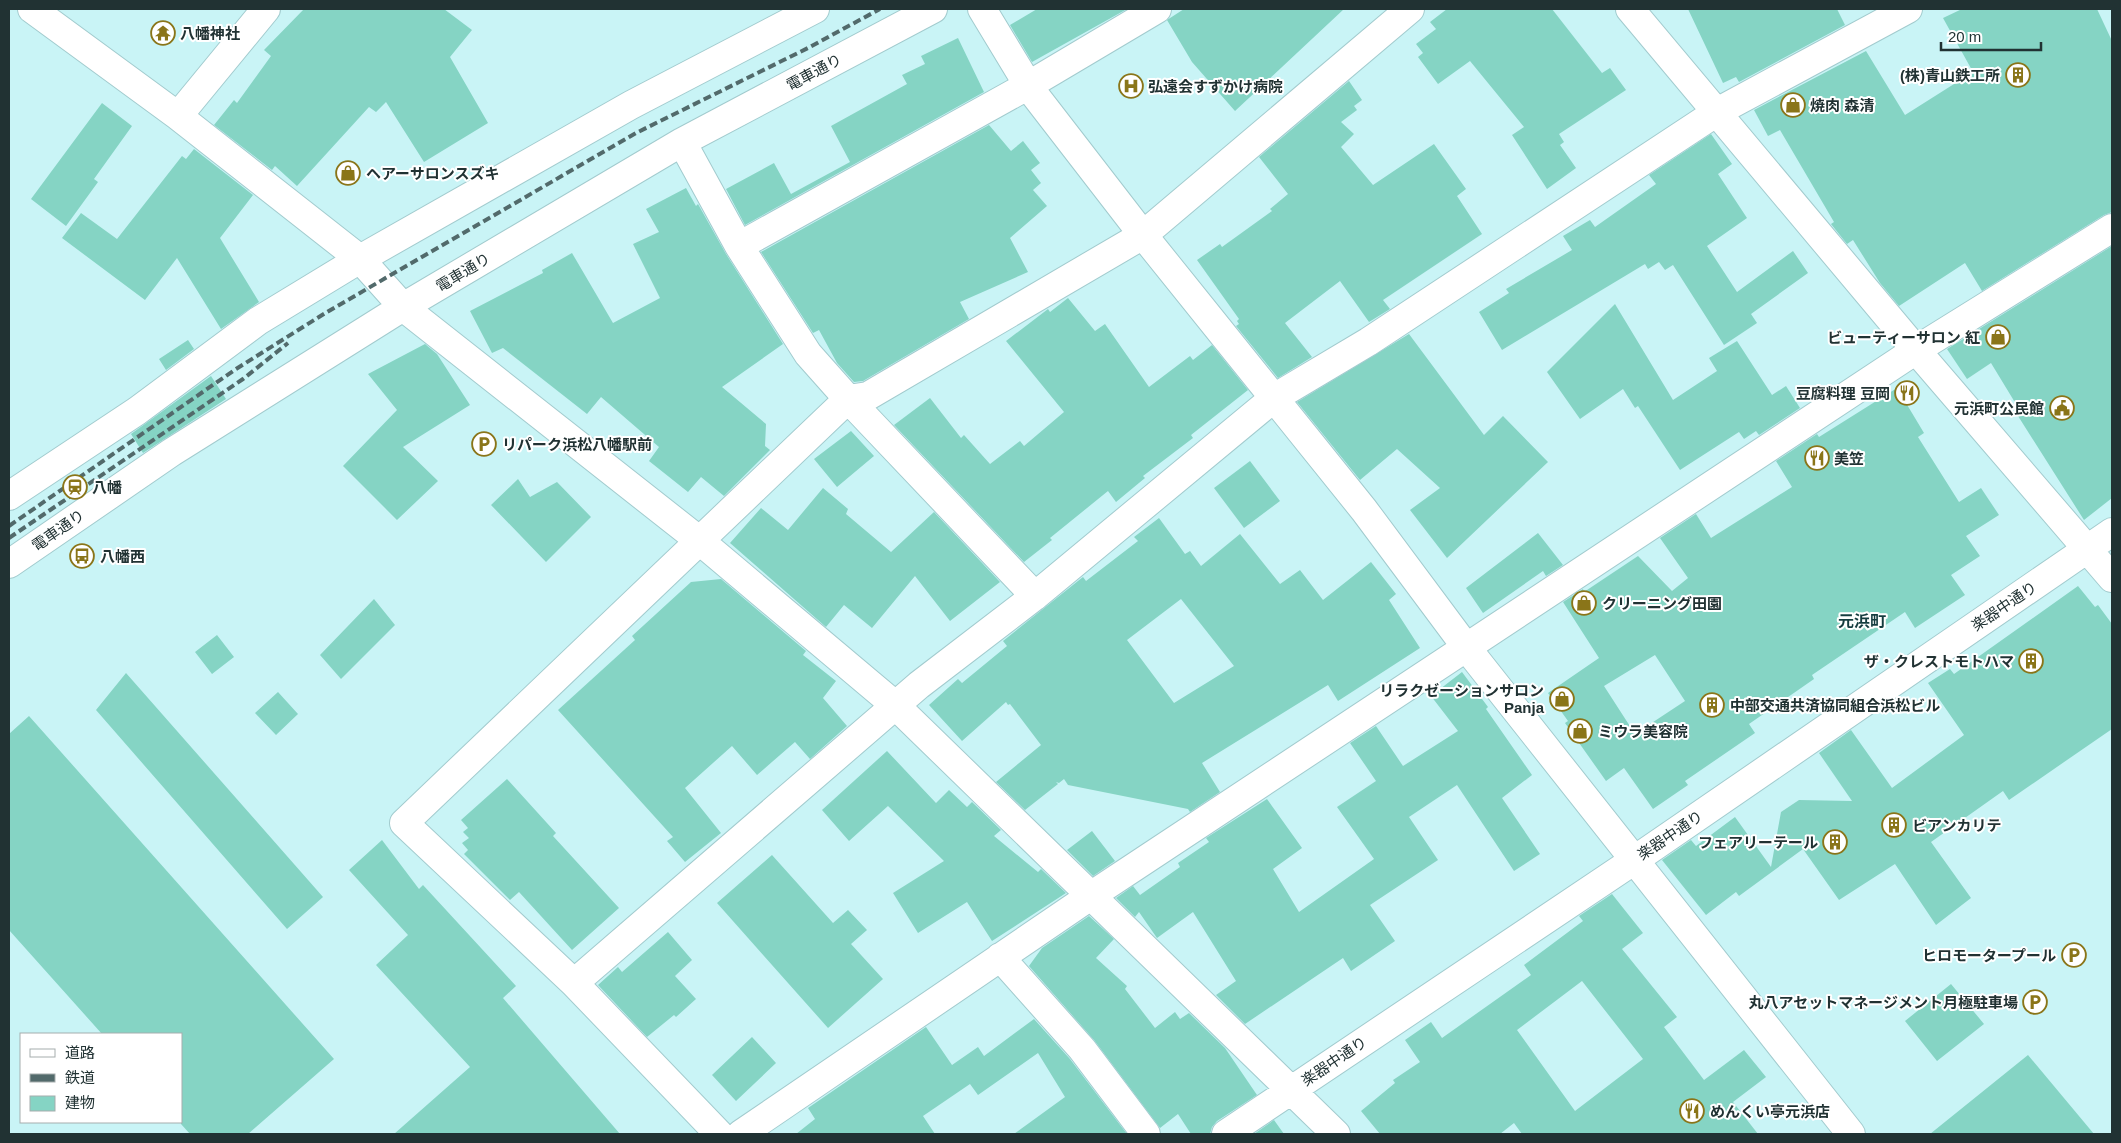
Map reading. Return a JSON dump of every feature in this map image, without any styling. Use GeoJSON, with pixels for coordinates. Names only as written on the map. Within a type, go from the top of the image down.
{"type":"FeatureCollection","features":[{"type":"Feature","properties":{"kind":"street"},"geometry":{"type":"LineString","coordinates":[[32,9],[178,116],[360,259],[403,308],[700,541],[896,706],[1336,1134]]}},
{"type":"Feature","properties":{"kind":"street"},"geometry":{"type":"LineString","coordinates":[[178,116],[266,9]]}},
{"type":"Feature","properties":{"kind":"street"},"geometry":{"type":"LineString","coordinates":[[9,496],[137,411],[258,321],[360,259],[631,105],[815,9]]}},
{"type":"Feature","properties":{"kind":"street","name":"電車通り"},"geometry":{"type":"LineString","coordinates":[[9,564],[172,452],[403,308],[682,142],[933,9]]}},
{"type":"Feature","properties":{"kind":"street"},"geometry":{"type":"LineString","coordinates":[[982,9],[1029,85],[1143,236],[1364,510],[1466,647],[1633,861],[1851,1134]]}},
{"type":"Feature","properties":{"kind":"street"},"geometry":{"type":"LineString","coordinates":[[739,246],[1029,85],[1157,9]]}},
{"type":"Feature","properties":{"kind":"street"},"geometry":{"type":"LineString","coordinates":[[719,1134],[574,983],[404,823],[848,399],[868,396],[1143,236],[1410,9]]}},
{"type":"Feature","properties":{"kind":"street"},"geometry":{"type":"LineString","coordinates":[[1630,9],[1916,350],[2112,578]]}},
{"type":"Feature","properties":{"kind":"street"},"geometry":{"type":"LineString","coordinates":[[574,983],[919,685],[1034,596],[1274,398],[1368,342],[1717,112],[1908,9]]}},
{"type":"Feature","properties":{"kind":"street"},"geometry":{"type":"LineString","coordinates":[[682,142],[739,246],[808,354],[1034,596]]}},
{"type":"Feature","properties":{"kind":"street"},"geometry":{"type":"LineString","coordinates":[[741,1134],[1092,895],[1466,647],[1916,350],[2112,228]]}},
{"type":"Feature","properties":{"kind":"street","name":"楽器中通り"},"geometry":{"type":"LineString","coordinates":[[1226,1134],[1633,861],[2112,532]]}},
{"type":"Feature","properties":{"kind":"street"},"geometry":{"type":"LineString","coordinates":[[1000,957],[1082,1049],[1146,1134]]}},
{"type":"Feature","properties":{"kind":"building"},"geometry":{"type":"Polygon","coordinates":[[[304,9],[444,9],[472,30],[450,57],[488,123],[424,162],[386,102],[376,112],[369,107],[297,186],[275,166],[272,170],[214,125],[234,100],[237,103],[271,56],[264,50],[304,9]]]}},
{"type":"Feature","properties":{"kind":"building"},"geometry":{"type":"Polygon","coordinates":[[[1037,9],[1127,9],[1032,62],[1010,25],[1037,9]]]}},
{"type":"Feature","properties":{"kind":"building"},"geometry":{"type":"Polygon","coordinates":[[[1184,9],[1344,9],[1235,111],[1192,62],[1167,20],[1184,9]]]}},
{"type":"Feature","properties":{"kind":"building"},"geometry":{"type":"Polygon","coordinates":[[[1447,9],[1552,9],[1602,73],[1610,68],[1626,90],[1559,134],[1564,142],[1560,145],[1576,168],[1547,189],[1512,135],[1524,127],[1470,61],[1438,84],[1418,57],[1423,53],[1416,44],[1436,29],[1430,22],[1447,9]]]}},
{"type":"Feature","properties":{"kind":"building"},"geometry":{"type":"Polygon","coordinates":[[[1688,9],[1837,9],[1845,25],[1739,82],[1736,77],[1723,83],[1688,9]]]}},
{"type":"Feature","properties":{"kind":"building"},"geometry":{"type":"Polygon","coordinates":[[[1962,9],[2097,9],[2112,41],[2112,212],[2104,215],[1982,291],[1965,263],[1899,306],[1880,283],[1853,240],[1847,244],[1831,224],[1834,222],[1780,130],[1768,136],[1754,110],[1866,51],[1905,115],[1973,72],[1943,18],[1962,9]]]}},
{"type":"Feature","properties":{"kind":"building"},"geometry":{"type":"Polygon","coordinates":[[[958,38],[984,92],[745,225],[726,189],[774,163],[791,194],[850,162],[831,126],[907,84],[902,75],[925,64],[921,56],[958,38]]]}},
{"type":"Feature","properties":{"kind":"building"},"geometry":{"type":"Polygon","coordinates":[[[1349,81],[1362,100],[1354,106],[1357,110],[1341,122],[1354,134],[1341,147],[1373,185],[1434,144],[1466,189],[1457,196],[1482,234],[1383,300],[1390,309],[1369,322],[1340,281],[1285,323],[1312,357],[1278,378],[1236,326],[1239,324],[1237,321],[1239,319],[1197,260],[1220,244],[1222,247],[1272,211],[1270,209],[1288,194],[1259,157],[1349,81]]]}},
{"type":"Feature","properties":{"kind":"building"},"geometry":{"type":"Polygon","coordinates":[[[102,103],[132,126],[94,179],[98,182],[66,226],[31,199],[102,103]]]}},
{"type":"Feature","properties":{"kind":"building"},"geometry":{"type":"Polygon","coordinates":[[[989,125],[1011,151],[1023,141],[1040,163],[1031,170],[1041,183],[1033,190],[1047,206],[1010,238],[1028,272],[960,302],[969,319],[863,381],[854,382],[837,363],[819,330],[813,333],[761,252],[989,125]]]}},
{"type":"Feature","properties":{"kind":"building"},"geometry":{"type":"Polygon","coordinates":[[[1711,134],[1732,164],[1718,174],[1747,218],[1707,246],[1737,292],[1793,251],[1808,273],[1751,314],[1757,323],[1724,345],[1673,265],[1665,270],[1659,262],[1648,269],[1645,264],[1502,350],[1479,312],[1509,293],[1506,289],[1572,250],[1563,236],[1590,220],[1595,227],[1656,184],[1649,175],[1711,134]]]}},
{"type":"Feature","properties":{"kind":"building"},"geometry":{"type":"Polygon","coordinates":[[[194,149],[253,195],[220,238],[259,302],[221,329],[177,258],[145,300],[62,238],[81,213],[117,239],[182,156],[186,159],[194,149]]]}},
{"type":"Feature","properties":{"kind":"building"},"geometry":{"type":"Polygon","coordinates":[[[686,188],[696,206],[698,204],[726,254],[783,344],[722,387],[766,424],[765,446],[770,450],[724,496],[701,477],[688,492],[649,461],[659,447],[601,397],[587,414],[503,348],[492,353],[470,311],[543,273],[542,270],[572,253],[613,323],[660,298],[633,244],[659,232],[646,209],[686,188]]]}},
{"type":"Feature","properties":{"kind":"building"},"geometry":{"type":"Polygon","coordinates":[[[2112,246],[2112,498],[2084,520],[2018,416],[2022,414],[1991,363],[1967,379],[1947,349],[2112,246]]]}},
{"type":"Feature","properties":{"kind":"building"},"geometry":{"type":"Polygon","coordinates":[[[1068,298],[1095,331],[1105,324],[1149,387],[1190,356],[1193,360],[1212,345],[1248,390],[1191,435],[1193,438],[1143,476],[1145,478],[1116,502],[1108,491],[1050,538],[1052,540],[1024,562],[894,425],[930,398],[961,438],[964,435],[990,464],[1020,441],[1024,446],[1064,412],[1006,341],[1048,309],[1050,312],[1068,298]]]}},
{"type":"Feature","properties":{"kind":"building"},"geometry":{"type":"Polygon","coordinates":[[[1615,304],[1673,400],[1717,371],[1709,358],[1737,341],[1772,395],[1786,386],[1800,408],[1759,435],[1756,431],[1744,439],[1739,432],[1680,470],[1638,406],[1635,408],[1623,389],[1580,419],[1547,372],[1615,304]]]}},
{"type":"Feature","properties":{"kind":"building"},"geometry":{"type":"Polygon","coordinates":[[[1409,334],[1484,435],[1503,416],[1548,462],[1447,558],[1410,510],[1440,488],[1397,449],[1360,480],[1297,402],[1409,334]]]}},
{"type":"Feature","properties":{"kind":"building"},"geometry":{"type":"Polygon","coordinates":[[[188,340],[194,349],[166,370],[159,359],[188,340]]]}},
{"type":"Feature","properties":{"kind":"building"},"geometry":{"type":"Polygon","coordinates":[[[425,344],[437,354],[470,405],[403,447],[438,481],[397,520],[343,466],[397,410],[368,374],[425,344]]]}},
{"type":"Feature","properties":{"kind":"building"},"geometry":{"type":"Polygon","coordinates":[[[211,376],[226,399],[143,453],[131,434],[211,376]]]}},
{"type":"Feature","properties":{"kind":"building"},"geometry":{"type":"Polygon","coordinates":[[[1897,388],[1924,433],[1918,437],[1959,502],[1981,488],[1999,515],[1966,536],[1980,556],[1951,575],[1965,595],[1915,628],[1905,612],[1812,675],[1814,679],[1749,724],[1755,733],[1685,781],[1688,785],[1653,809],[1624,768],[1606,781],[1565,723],[1568,721],[1548,693],[1599,658],[1563,602],[1583,589],[1584,592],[1638,556],[1672,591],[1688,578],[1660,538],[1696,514],[1711,538],[1792,487],[1776,461],[1817,434],[1819,437],[1897,388]],[[1655,655],[1604,686],[1635,734],[1685,701],[1655,655]]]}},
{"type":"Feature","properties":{"kind":"building"},"geometry":{"type":"Polygon","coordinates":[[[851,431],[874,456],[837,487],[814,459],[851,431]]]}},
{"type":"Feature","properties":{"kind":"building"},"geometry":{"type":"Polygon","coordinates":[[[1250,461],[1280,501],[1244,528],[1214,488],[1250,461]]]}},
{"type":"Feature","properties":{"kind":"building"},"geometry":{"type":"Polygon","coordinates":[[[518,479],[530,497],[557,482],[591,517],[546,562],[491,505],[518,479]]]}},
{"type":"Feature","properties":{"kind":"building"},"geometry":{"type":"Polygon","coordinates":[[[823,488],[848,509],[846,514],[891,552],[934,512],[1000,582],[950,621],[915,576],[872,628],[844,605],[826,627],[730,543],[761,508],[788,530],[823,488]]]}},
{"type":"Feature","properties":{"kind":"building"},"geometry":{"type":"Polygon","coordinates":[[[1159,518],[1185,554],[1190,551],[1201,566],[1240,534],[1280,584],[1300,570],[1323,600],[1371,562],[1396,594],[1389,600],[1420,648],[1338,701],[1328,685],[1202,763],[1220,792],[1190,812],[1188,809],[1068,785],[1064,779],[1059,783],[1056,782],[1058,784],[1025,810],[996,782],[1041,745],[1010,704],[1008,705],[1006,702],[962,741],[929,705],[958,679],[962,683],[1007,646],[1003,641],[1083,577],[1086,581],[1138,541],[1134,537],[1159,518]],[[1181,599],[1127,640],[1174,703],[1234,666],[1181,599]]]}},
{"type":"Feature","properties":{"kind":"building"},"geometry":{"type":"Polygon","coordinates":[[[1538,533],[1563,565],[1546,576],[1543,571],[1483,613],[1466,588],[1538,533]]]}},
{"type":"Feature","properties":{"kind":"building"},"geometry":{"type":"Polygon","coordinates":[[[721,579],[806,651],[803,655],[836,681],[823,698],[847,726],[810,759],[795,742],[757,775],[732,746],[685,788],[721,833],[685,862],[667,841],[673,837],[558,710],[635,640],[632,636],[691,582],[721,579]]]}},
{"type":"Feature","properties":{"kind":"building"},"geometry":{"type":"Polygon","coordinates":[[[2078,586],[2095,607],[2098,605],[2112,624],[2112,729],[2009,800],[2003,791],[1931,842],[1971,898],[1936,925],[1895,864],[1839,900],[1803,849],[1739,896],[1736,892],[1706,915],[1662,860],[1691,840],[1696,846],[1735,817],[1771,867],[1781,812],[1799,800],[1852,801],[1819,753],[1851,730],[1892,788],[1964,735],[1928,683],[1950,669],[1954,674],[2078,586]]]}},
{"type":"Feature","properties":{"kind":"building"},"geometry":{"type":"Polygon","coordinates":[[[374,599],[395,625],[341,679],[320,655],[374,599]]]}},
{"type":"Feature","properties":{"kind":"building"},"geometry":{"type":"Polygon","coordinates":[[[217,635],[234,657],[212,674],[195,652],[217,635]]]}},
{"type":"Feature","properties":{"kind":"building"},"geometry":{"type":"Polygon","coordinates":[[[1462,672],[1488,707],[1486,709],[1532,775],[1502,798],[1540,854],[1514,871],[1457,785],[1409,817],[1438,860],[1370,905],[1395,941],[1351,971],[1343,958],[1245,1024],[1216,995],[1236,981],[1193,912],[1157,938],[1139,912],[1135,917],[1116,898],[1133,886],[1140,895],[1180,867],[1178,863],[1209,842],[1206,838],[1267,799],[1302,848],[1273,869],[1299,912],[1374,859],[1337,807],[1376,781],[1350,743],[1376,726],[1403,766],[1458,731],[1431,696],[1462,672]]]}},
{"type":"Feature","properties":{"kind":"building"},"geometry":{"type":"Polygon","coordinates":[[[126,673],[323,897],[287,929],[96,710],[126,673]]]}},
{"type":"Feature","properties":{"kind":"building"},"geometry":{"type":"Polygon","coordinates":[[[278,692],[298,714],[276,735],[255,713],[278,692]]]}},
{"type":"Feature","properties":{"kind":"building"},"geometry":{"type":"Polygon","coordinates":[[[29,716],[334,1059],[248,1134],[190,1134],[181,1124],[182,1033],[101,1033],[9,930],[9,734],[29,716]]]}},
{"type":"Feature","properties":{"kind":"building"},"geometry":{"type":"Polygon","coordinates":[[[887,751],[936,803],[949,790],[967,807],[972,802],[1001,830],[994,836],[1038,872],[1041,869],[1066,893],[992,941],[967,902],[918,933],[893,893],[944,861],[888,806],[849,841],[822,810],[887,751]]]}},
{"type":"Feature","properties":{"kind":"building"},"geometry":{"type":"Polygon","coordinates":[[[507,779],[556,833],[553,836],[619,908],[572,950],[519,892],[510,900],[464,854],[468,850],[462,843],[469,838],[463,832],[468,828],[461,820],[507,779]]]}},
{"type":"Feature","properties":{"kind":"building"},"geometry":{"type":"Polygon","coordinates":[[[1092,831],[1115,861],[1093,876],[1067,850],[1092,831]]]}},
{"type":"Feature","properties":{"kind":"building"},"geometry":{"type":"Polygon","coordinates":[[[382,840],[419,889],[423,885],[516,986],[503,998],[620,1134],[394,1134],[470,1067],[376,965],[408,935],[349,870],[382,840]]]}},
{"type":"Feature","properties":{"kind":"building"},"geometry":{"type":"Polygon","coordinates":[[[772,855],[833,923],[848,910],[867,930],[851,944],[883,979],[828,1028],[717,903],[772,855]]]}},
{"type":"Feature","properties":{"kind":"building"},"geometry":{"type":"Polygon","coordinates":[[[1612,894],[1643,933],[1622,949],[1677,1017],[1664,1027],[1704,1080],[1744,1050],[1766,1077],[1733,1102],[1758,1134],[1522,1134],[1514,1123],[1500,1134],[1380,1134],[1361,1111],[1395,1083],[1393,1080],[1420,1062],[1405,1040],[1431,1022],[1442,1038],[1531,975],[1524,965],[1583,921],[1579,916],[1612,894]],[[1582,981],[1517,1030],[1575,1111],[1643,1059],[1582,981]]]}},
{"type":"Feature","properties":{"kind":"building"},"geometry":{"type":"Polygon","coordinates":[[[1089,916],[1114,939],[1096,958],[1127,986],[1125,989],[1155,1028],[1175,1012],[1180,1019],[1189,1013],[1225,1048],[1257,1095],[1217,1121],[1212,1127],[1210,1134],[1191,1134],[1178,1114],[1160,1128],[1094,1040],[1029,966],[1042,948],[1089,916]]]}},
{"type":"Feature","properties":{"kind":"building"},"geometry":{"type":"Polygon","coordinates":[[[668,932],[692,960],[675,976],[696,999],[676,1017],[674,1015],[647,1037],[598,985],[618,967],[622,972],[668,932]]]}},
{"type":"Feature","properties":{"kind":"building"},"geometry":{"type":"Polygon","coordinates":[[[1951,984],[1984,1024],[1937,1061],[1905,1021],[1951,984]]]}},
{"type":"Feature","properties":{"kind":"building"},"geometry":{"type":"Polygon","coordinates":[[[1034,1019],[1070,1059],[1127,1134],[1014,1134],[1065,1097],[1038,1053],[978,1095],[970,1084],[923,1116],[935,1134],[796,1134],[815,1119],[808,1108],[926,1027],[952,1065],[978,1047],[984,1056],[1034,1019]]]}},
{"type":"Feature","properties":{"kind":"building"},"geometry":{"type":"Polygon","coordinates":[[[752,1037],[776,1063],[736,1101],[712,1075],[752,1037]]]}},
{"type":"Feature","properties":{"kind":"building"},"geometry":{"type":"Polygon","coordinates":[[[2028,1055],[2094,1134],[1930,1134],[2028,1055]]]}},
{"type":"Feature","properties":{"kind":"building"},"geometry":{"type":"Polygon","coordinates":[[[1274,1120],[1284,1134],[1254,1134],[1274,1120]]]}},
{"type":"Feature","properties":{"kind":"railway"},"geometry":{"type":"LineString","coordinates":[[9,526],[236,369],[327,312],[636,133],[808,48],[880,9]]}},
{"type":"Feature","properties":{"kind":"railway"},"geometry":{"type":"LineString","coordinates":[[9,538],[243,379],[288,343]]}},
{"type":"Feature","properties":{"kind":"place","name":"八幡神社"},"geometry":{"type":"Point","coordinates":[163,33]}},
{"type":"Feature","properties":{"kind":"place","name":"(株)青山鉄工所"},"geometry":{"type":"Point","coordinates":[2018,75]}},
{"type":"Feature","properties":{"kind":"place","name":"弘遠会すずかけ病院"},"geometry":{"type":"Point","coordinates":[1131,86]}},
{"type":"Feature","properties":{"kind":"place","name":"焼肉 森清"},"geometry":{"type":"Point","coordinates":[1793,105]}},
{"type":"Feature","properties":{"kind":"place","name":"ヘアーサロンスズキ"},"geometry":{"type":"Point","coordinates":[348,173]}},
{"type":"Feature","properties":{"kind":"place","name":"ビューティーサロン 紅"},"geometry":{"type":"Point","coordinates":[1998,337]}},
{"type":"Feature","properties":{"kind":"place","name":"豆腐料理 豆岡"},"geometry":{"type":"Point","coordinates":[1907,393]}},
{"type":"Feature","properties":{"kind":"place","name":"元浜町公民館"},"geometry":{"type":"Point","coordinates":[2062,408]}},
{"type":"Feature","properties":{"kind":"place","name":"リパーク浜松八幡駅前"},"geometry":{"type":"Point","coordinates":[484,444]}},
{"type":"Feature","properties":{"kind":"place","name":"美笠"},"geometry":{"type":"Point","coordinates":[1817,458]}},
{"type":"Feature","properties":{"kind":"place","name":"八幡"},"geometry":{"type":"Point","coordinates":[75,487]}},
{"type":"Feature","properties":{"kind":"place","name":"八幡西"},"geometry":{"type":"Point","coordinates":[82,556]}},
{"type":"Feature","properties":{"kind":"place","name":"クリーニング田園"},"geometry":{"type":"Point","coordinates":[1584,603]}},
{"type":"Feature","properties":{"kind":"place","name":"ザ・クレストモトハマ"},"geometry":{"type":"Point","coordinates":[2031,661]}},
{"type":"Feature","properties":{"kind":"place","name":"リラクゼーションサロン Panja"},"geometry":{"type":"Point","coordinates":[1562,699]}},
{"type":"Feature","properties":{"kind":"place","name":"中部交通共済協同組合浜松ビル"},"geometry":{"type":"Point","coordinates":[1712,705]}},
{"type":"Feature","properties":{"kind":"place","name":"ミウラ美容院"},"geometry":{"type":"Point","coordinates":[1580,731]}},
{"type":"Feature","properties":{"kind":"place","name":"ビアンカリテ"},"geometry":{"type":"Point","coordinates":[1894,825]}},
{"type":"Feature","properties":{"kind":"place","name":"フェアリーテール"},"geometry":{"type":"Point","coordinates":[1835,842]}},
{"type":"Feature","properties":{"kind":"place","name":"ヒロモータープール"},"geometry":{"type":"Point","coordinates":[2074,955]}},
{"type":"Feature","properties":{"kind":"place","name":"丸八アセットマネージメント月極駐車場"},"geometry":{"type":"Point","coordinates":[2035,1002]}},
{"type":"Feature","properties":{"kind":"place","name":"めんくい亭元浜店"},"geometry":{"type":"Point","coordinates":[1692,1111]}},
{"type":"Feature","properties":{"kind":"district","name":"元浜町"},"geometry":{"type":"Point","coordinates":[1862,621]}}]}
